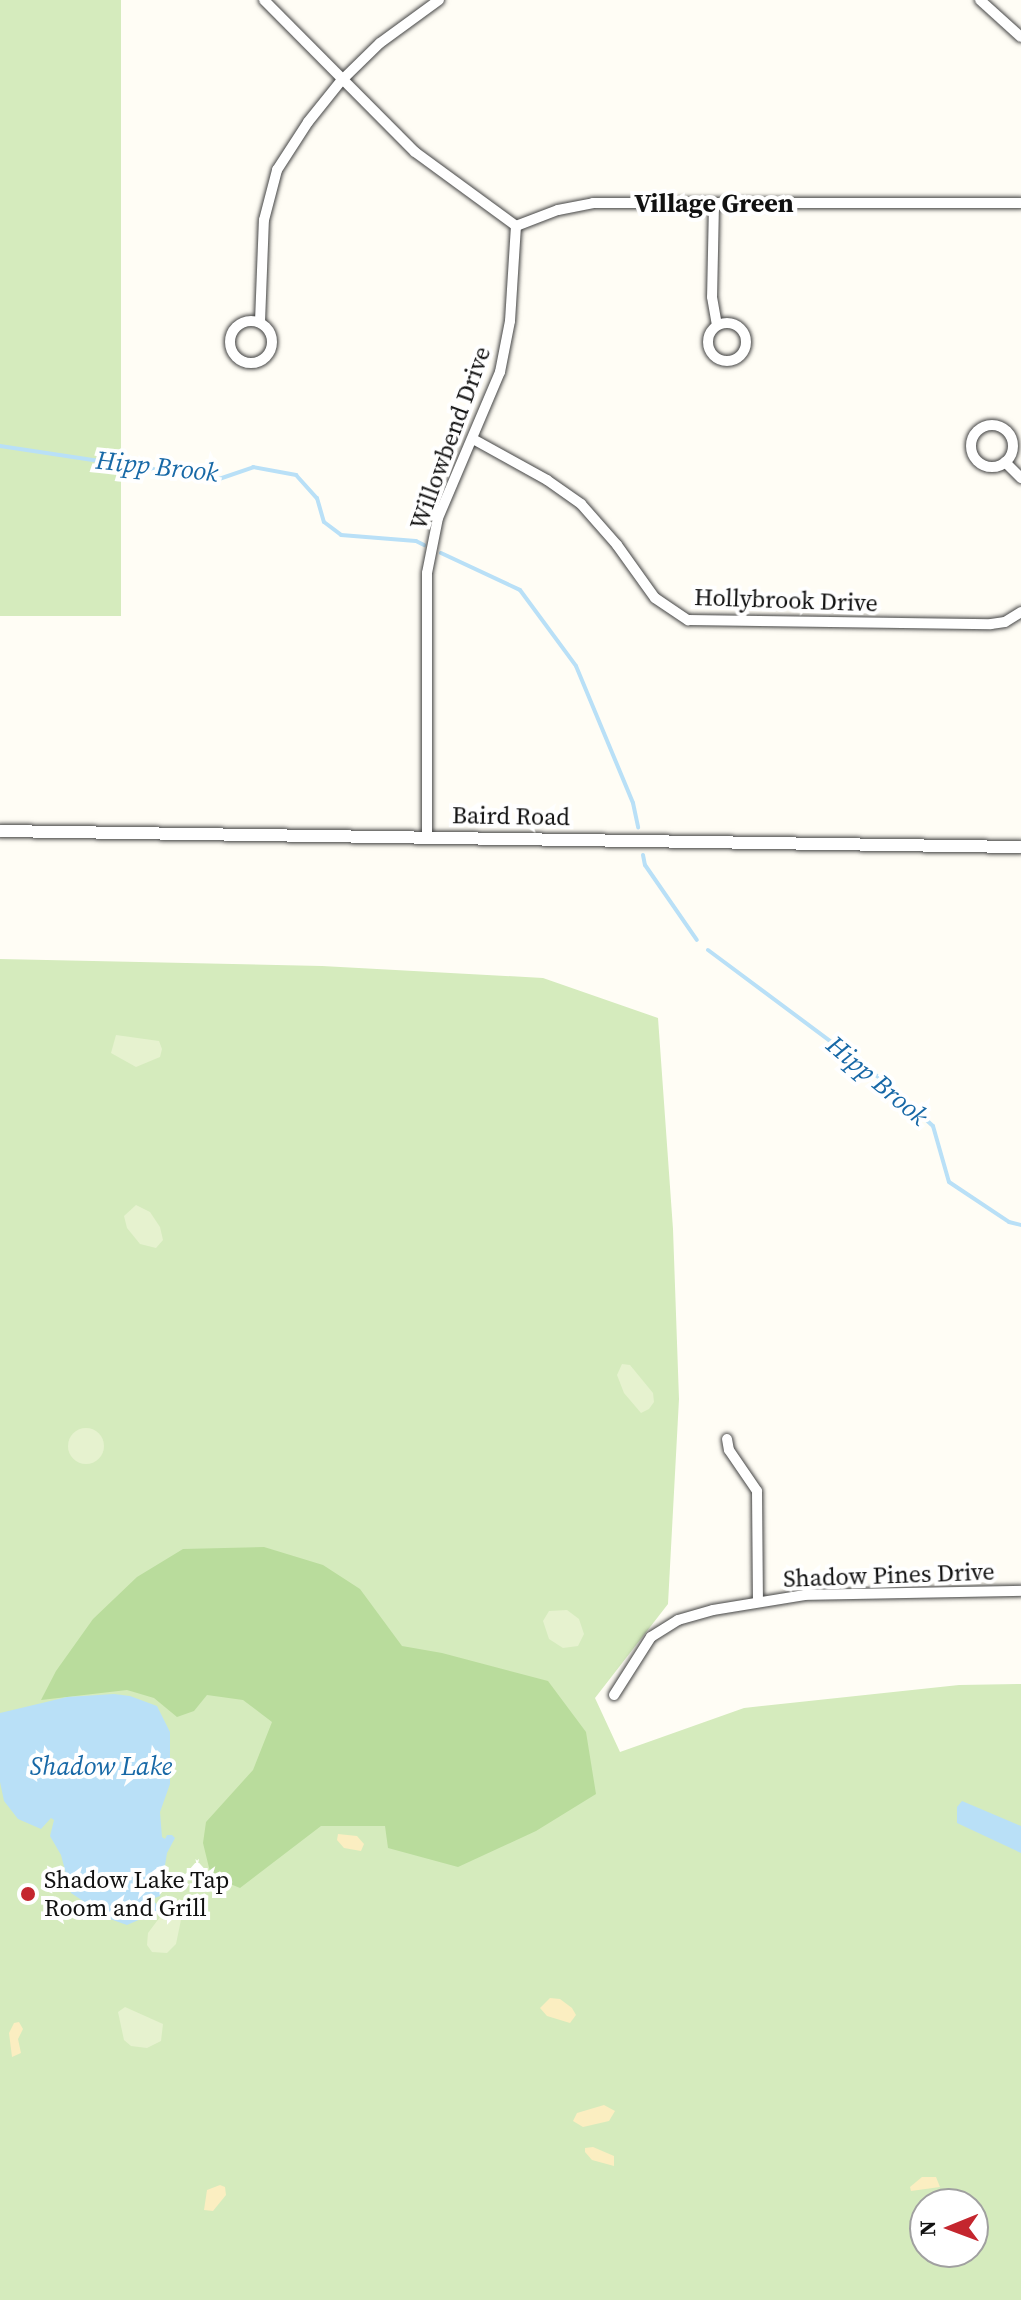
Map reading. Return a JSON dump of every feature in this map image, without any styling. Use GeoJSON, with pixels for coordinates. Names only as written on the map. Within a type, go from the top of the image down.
{"type":"FeatureCollection","features":[{"type":"Feature","properties":{"kind":"street"},"geometry":{"type":"LineString","coordinates":[[264,0],[341,81],[415,152],[516,226],[558,210],[593,203],[1021,203]]}},
{"type":"Feature","properties":{"kind":"street"},"geometry":{"type":"LineString","coordinates":[[260,322],[246,321],[231,335],[231,349],[245,363],[259,362],[270,353],[272,339],[260,322],[269,190],[289,149],[341,81],[380,43],[439,0]]}},
{"type":"Feature","properties":{"kind":"street"},"geometry":{"type":"LineString","coordinates":[[980,0],[1021,37]]}},
{"type":"Feature","properties":{"kind":"street"},"geometry":{"type":"LineString","coordinates":[[714,204],[712,297],[717,325]]}},
{"type":"Feature","properties":{"kind":"street","name":"Willowbend Drive"},"geometry":{"type":"LineString","coordinates":[[427,836],[427,573],[438,518],[473,439],[506,347],[516,226]]}},
{"type":"Feature","properties":{"kind":"street"},"geometry":{"type":"LineString","coordinates":[[993,425],[1010,436],[1012,450],[1005,462],[993,467],[975,458],[971,446],[980,429],[993,425]]}},
{"type":"Feature","properties":{"kind":"street","name":"Hollybrook Drive"},"geometry":{"type":"LineString","coordinates":[[473,439],[547,480],[581,504],[617,545],[655,598],[688,620],[991,624],[1005,622],[1021,612]]}},
{"type":"Feature","properties":{"kind":"street"},"geometry":{"type":"LineString","coordinates":[[1005,462],[1021,478]]}},
{"type":"Feature","properties":{"kind":"street","name":"Baird Road"},"geometry":{"type":"LineString","coordinates":[[0,831],[1021,847]]}},
{"type":"Feature","properties":{"kind":"street","name":"Shadow Pines Drive"},"geometry":{"type":"LineString","coordinates":[[727,1439],[729,1450],[757,1491],[758,1601]]}},
{"type":"Feature","properties":{"kind":"street","name":"Shadow Pines Drive"},"geometry":{"type":"LineString","coordinates":[[614,1695],[644,1645],[659,1630],[692,1615],[758,1601],[974,1589],[1021,1591]]}},
{"type":"Feature","properties":{"kind":"green space"},"geometry":{"type":"Polygon","coordinates":[[[0,0],[121,0],[121,616],[0,616],[0,0]]]}},
{"type":"Feature","properties":{"kind":"green space"},"geometry":{"type":"Polygon","coordinates":[[[0,959],[322,966],[543,978],[658,1018],[673,1229],[679,1399],[668,1604],[595,1698],[620,1752],[744,1708],[959,1685],[1021,1684],[1021,2300],[0,2300],[0,959]]]}},
{"type":"Feature","properties":{"kind":"green space"},"geometry":{"type":"Polygon","coordinates":[[[116,1035],[159,1041],[162,1049],[160,1057],[136,1067],[111,1053],[116,1035]]]}},
{"type":"Feature","properties":{"kind":"green space"},"geometry":{"type":"Polygon","coordinates":[[[136,1205],[150,1212],[160,1227],[163,1240],[156,1248],[140,1244],[127,1228],[124,1216],[136,1205]]]}},
{"type":"Feature","properties":{"kind":"green space"},"geometry":{"type":"Polygon","coordinates":[[[622,1364],[630,1365],[653,1393],[654,1402],[641,1413],[624,1393],[617,1375],[622,1364]]]}},
{"type":"Feature","properties":{"kind":"green space"},"geometry":{"type":"Polygon","coordinates":[[[86,1428],[99,1433],[104,1446],[99,1459],[86,1464],[73,1459],[68,1446],[73,1433],[86,1428]]]}},
{"type":"Feature","properties":{"kind":"green space"},"geometry":{"type":"Polygon","coordinates":[[[264,1547],[323,1565],[360,1589],[402,1646],[442,1653],[548,1681],[586,1732],[596,1794],[536,1831],[458,1867],[388,1848],[385,1826],[321,1826],[240,1888],[211,1876],[203,1843],[206,1822],[253,1770],[272,1722],[243,1700],[207,1695],[194,1711],[177,1717],[154,1698],[127,1690],[41,1700],[56,1671],[93,1619],[137,1577],[183,1549],[264,1547]]]}},
{"type":"Feature","properties":{"kind":"green space"},"geometry":{"type":"Polygon","coordinates":[[[567,1610],[579,1619],[584,1634],[578,1646],[563,1648],[549,1639],[543,1621],[549,1611],[567,1610]]]}},
{"type":"Feature","properties":{"kind":"green space"},"geometry":{"type":"Polygon","coordinates":[[[172,1909],[182,1915],[176,1944],[167,1953],[152,1952],[147,1945],[148,1933],[163,1913],[172,1909]]]}},
{"type":"Feature","properties":{"kind":"green space"},"geometry":{"type":"Polygon","coordinates":[[[125,2007],[163,2024],[161,2041],[147,2048],[131,2046],[124,2040],[118,2012],[125,2007]]]}},
{"type":"Feature","properties":{"kind":"sand"},"geometry":{"type":"Polygon","coordinates":[[[338,1834],[357,1836],[364,1844],[361,1851],[344,1848],[337,1840],[338,1834]]]}},
{"type":"Feature","properties":{"kind":"sand"},"geometry":{"type":"Polygon","coordinates":[[[550,1998],[560,1999],[572,2008],[576,2015],[570,2023],[547,2016],[540,2008],[550,1998]]]}},
{"type":"Feature","properties":{"kind":"sand"},"geometry":{"type":"Polygon","coordinates":[[[19,2022],[23,2029],[18,2039],[21,2053],[12,2057],[9,2033],[14,2023],[19,2022]]]}},
{"type":"Feature","properties":{"kind":"sand"},"geometry":{"type":"Polygon","coordinates":[[[604,2105],[615,2111],[609,2121],[583,2127],[573,2121],[577,2113],[604,2105]]]}},
{"type":"Feature","properties":{"kind":"sand"},"geometry":{"type":"Polygon","coordinates":[[[593,2147],[614,2156],[614,2166],[592,2160],[585,2148],[593,2147]]]}},
{"type":"Feature","properties":{"kind":"sand"},"geometry":{"type":"Polygon","coordinates":[[[922,2177],[936,2177],[940,2187],[910,2188],[922,2177]]]}},
{"type":"Feature","properties":{"kind":"sand"},"geometry":{"type":"Polygon","coordinates":[[[220,2185],[225,2187],[226,2195],[213,2211],[204,2210],[207,2190],[220,2185]]]}},
{"type":"Feature","properties":{"kind":"water","name":"Shadow Lake"},"geometry":{"type":"Polygon","coordinates":[[[114,1694],[157,1706],[170,1732],[170,1784],[160,1812],[162,1837],[165,1839],[167,1835],[172,1835],[175,1838],[167,1853],[160,1896],[152,1899],[159,1907],[157,1912],[127,1925],[110,1919],[71,1893],[61,1855],[50,1836],[54,1820],[51,1818],[41,1829],[18,1819],[4,1801],[0,1782],[0,1713],[67,1697],[114,1694]]]}},
{"type":"Feature","properties":{"kind":"water"},"geometry":{"type":"Polygon","coordinates":[[[962,1801],[1021,1826],[1021,1853],[957,1823],[957,1807],[962,1801]]]}},
{"type":"Feature","properties":{"kind":"waterway","name":"Hipp Brook"},"geometry":{"type":"LineString","coordinates":[[0,446],[219,479],[253,467],[296,475],[317,498],[324,522],[341,535],[416,541],[424,545]]}},
{"type":"Feature","properties":{"kind":"waterway","name":"Hipp Brook"},"geometry":{"type":"LineString","coordinates":[[441,553],[520,590],[576,666],[633,803],[638,827]]}},
{"type":"Feature","properties":{"kind":"waterway","name":"Hipp Brook"},"geometry":{"type":"LineString","coordinates":[[643,855],[645,865],[697,940]]}},
{"type":"Feature","properties":{"kind":"waterway","name":"Hipp Brook"},"geometry":{"type":"LineString","coordinates":[[708,950],[885,1082],[933,1126],[949,1182],[1009,1222],[1021,1225]]}},
{"type":"Feature","properties":{"kind":"place","name":"Shadow Lake Tap Room and Grill"},"geometry":{"type":"Point","coordinates":[28,1894]}},
{"type":"Feature","properties":{"kind":"district","name":"Village Green"},"geometry":{"type":"Point","coordinates":[714,204]}}]}
